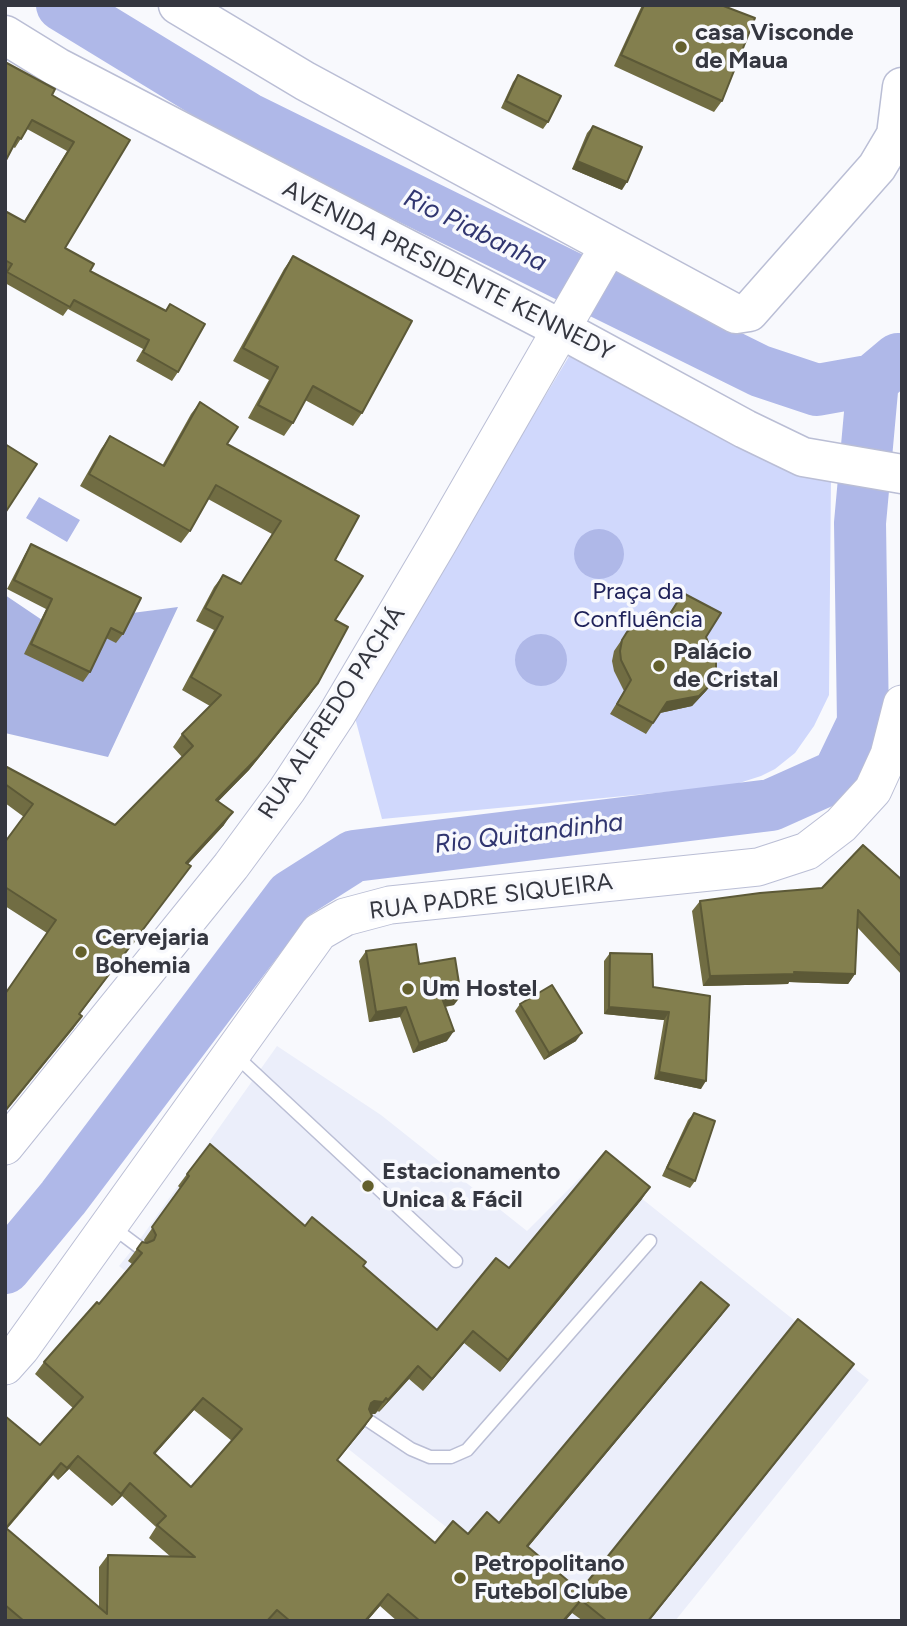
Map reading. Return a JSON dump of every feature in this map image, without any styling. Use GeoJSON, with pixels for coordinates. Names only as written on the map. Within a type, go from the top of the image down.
{"type":"FeatureCollection","features":[{"type":"Feature","properties":{"kind":"main road"},"geometry":{"type":"LineString","coordinates":[[178,5],[305,81],[606,251],[736,314],[749,312],[877,167],[896,135],[902,87]]}},
{"type":"Feature","properties":{"kind":"main road","name":"AVENIDA PRESIDENTE KENNEDY"},"geometry":{"type":"LineString","coordinates":[[5,35],[57,67],[150,117],[565,322],[745,429],[803,457],[898,473]]}},
{"type":"Feature","properties":{"kind":"main road","name":"RUA ALFREDO PACHÁ"},"geometry":{"type":"LineString","coordinates":[[5,1146],[223,877],[287,790],[337,714],[606,251]]}},
{"type":"Feature","properties":{"kind":"main road","name":"RUA PADRE SIQUEIRA"},"geometry":{"type":"LineString","coordinates":[[5,1366],[21,1348],[319,932],[345,917],[390,905],[758,867],[807,851],[841,825],[873,790],[889,755],[902,704]]}},
{"type":"Feature","properties":{"kind":"lane"},"geometry":{"type":"LineString","coordinates":[[233,1053],[456,1261]]}},
{"type":"Feature","properties":{"kind":"lane"},"geometry":{"type":"LineString","coordinates":[[109,1225],[139,1247]]}},
{"type":"Feature","properties":{"kind":"lane"},"geometry":{"type":"LineString","coordinates":[[369,1421],[411,1449],[430,1457],[451,1457],[467,1450],[650,1241]]}},
{"type":"Feature","properties":{"kind":"shaded area"},"geometry":{"type":"Polygon","coordinates":[[[39,497],[80,520],[67,542],[26,518],[39,497]]]}},
{"type":"Feature","properties":{"kind":"shaded area"},"geometry":{"type":"Polygon","coordinates":[[[599,529],[617,536],[624,554],[617,572],[599,579],[581,572],[574,554],[581,536],[599,529]]]}},
{"type":"Feature","properties":{"kind":"shaded area"},"geometry":{"type":"Polygon","coordinates":[[[5,595],[48,624],[178,607],[108,757],[5,733],[5,595]]]}},
{"type":"Feature","properties":{"kind":"shaded area"},"geometry":{"type":"Polygon","coordinates":[[[541,634],[551,636],[559,642],[565,650],[565,670],[559,678],[551,684],[541,686],[531,684],[523,678],[517,670],[515,660],[517,650],[523,642],[531,636],[541,634]]]}},
{"type":"Feature","properties":{"kind":"shaded area"},"geometry":{"type":"Polygon","coordinates":[[[277,1046],[381,1115],[527,1231],[596,1162],[869,1380],[675,1621],[564,1621],[119,1266],[277,1046]]]}},
{"type":"Feature","properties":{"kind":"green space","name":"Praça da Confluência"},"geometry":{"type":"Polygon","coordinates":[[[571,353],[751,454],[831,477],[829,695],[814,726],[795,753],[775,769],[730,786],[382,819],[354,714],[571,353]]]}},
{"type":"Feature","properties":{"kind":"building","name":"casa Visconde de Maua"},"geometry":{"type":"Polygon","coordinates":[[[644,5],[721,5],[755,18],[722,101],[621,55],[644,5]]]}},
{"type":"Feature","properties":{"kind":"building"},"geometry":{"type":"Polygon","coordinates":[[[5,62],[55,89],[52,95],[130,140],[65,248],[94,264],[90,271],[166,311],[170,304],[205,324],[178,372],[143,352],[149,340],[74,300],[70,307],[7,272],[12,264],[5,260],[5,211],[25,222],[74,142],[32,120],[21,139],[18,137],[5,162],[5,62]]]}},
{"type":"Feature","properties":{"kind":"building"},"geometry":{"type":"Polygon","coordinates":[[[518,75],[561,96],[548,122],[506,101],[518,75]]]}},
{"type":"Feature","properties":{"kind":"building"},"geometry":{"type":"Polygon","coordinates":[[[593,126],[642,147],[627,182],[577,161],[593,126]]]}},
{"type":"Feature","properties":{"kind":"building"},"geometry":{"type":"Polygon","coordinates":[[[293,256],[412,321],[362,413],[313,386],[293,423],[258,405],[278,367],[243,348],[293,256]]]}},
{"type":"Feature","properties":{"kind":"building"},"geometry":{"type":"Polygon","coordinates":[[[200,402],[238,427],[227,444],[359,516],[335,560],[363,576],[335,620],[348,627],[318,683],[258,757],[216,800],[233,812],[186,863],[191,866],[79,1014],[82,1016],[5,1111],[5,994],[56,920],[5,887],[5,842],[33,804],[5,784],[5,766],[115,825],[193,746],[182,734],[221,695],[191,677],[223,617],[205,608],[223,575],[241,584],[281,521],[216,485],[190,531],[89,474],[110,436],[164,466],[200,402]]]}},
{"type":"Feature","properties":{"kind":"building"},"geometry":{"type":"Polygon","coordinates":[[[5,444],[37,464],[5,513],[5,444]]]}},
{"type":"Feature","properties":{"kind":"building"},"geometry":{"type":"Polygon","coordinates":[[[31,544],[141,598],[123,634],[111,628],[90,672],[31,644],[52,599],[14,580],[31,544]]]}},
{"type":"Feature","properties":{"kind":"building","name":"Palácio de Cristal"},"geometry":{"type":"Polygon","coordinates":[[[683,593],[721,613],[706,637],[716,662],[714,681],[699,696],[667,702],[653,723],[617,704],[631,680],[621,660],[622,640],[635,625],[668,617],[683,593]]]}},
{"type":"Feature","properties":{"kind":"building"},"geometry":{"type":"Polygon","coordinates":[[[863,845],[902,880],[902,957],[858,910],[855,974],[794,972],[795,974],[710,976],[700,901],[822,888],[863,845]]]}},
{"type":"Feature","properties":{"kind":"building","name":"Um Hostel"},"geometry":{"type":"Polygon","coordinates":[[[416,944],[419,964],[455,958],[461,996],[442,998],[454,1031],[419,1043],[406,1007],[376,1012],[366,951],[416,944]]]}},
{"type":"Feature","properties":{"kind":"building"},"geometry":{"type":"Polygon","coordinates":[[[610,953],[652,954],[653,987],[710,996],[706,1081],[659,1072],[669,1012],[609,1007],[610,953]]]}},
{"type":"Feature","properties":{"kind":"building"},"geometry":{"type":"Polygon","coordinates":[[[552,985],[582,1033],[549,1053],[520,1004],[552,985]]]}},
{"type":"Feature","properties":{"kind":"building"},"geometry":{"type":"Polygon","coordinates":[[[694,1113],[715,1121],[695,1181],[667,1168],[694,1113]]]}},
{"type":"Feature","properties":{"kind":"building"},"geometry":{"type":"Polygon","coordinates":[[[210,1144],[305,1226],[312,1217],[366,1262],[363,1266],[437,1330],[496,1258],[509,1268],[606,1151],[650,1187],[508,1360],[473,1331],[432,1379],[418,1366],[388,1400],[386,1398],[383,1402],[371,1403],[369,1409],[372,1416],[337,1460],[435,1543],[453,1521],[468,1534],[487,1512],[499,1523],[701,1282],[729,1305],[527,1546],[580,1591],[798,1319],[854,1364],[648,1621],[607,1621],[581,1600],[563,1621],[420,1621],[388,1594],[365,1621],[290,1621],[277,1610],[267,1621],[24,1621],[5,1605],[5,1416],[40,1445],[83,1397],[44,1362],[97,1302],[99,1304],[142,1253],[137,1249],[142,1242],[154,1240],[156,1235],[152,1227],[189,1176],[187,1174],[210,1144]],[[203,1398],[154,1453],[191,1487],[242,1429],[203,1398]],[[78,1456],[67,1468],[61,1463],[6,1528],[107,1614],[108,1555],[195,1557],[157,1525],[166,1516],[130,1483],[121,1494],[78,1456]]]}},
{"type":"Feature","properties":{"kind":"waterway","name":"Rio Piabanha"},"geometry":{"type":"LineString","coordinates":[[62,5],[247,118],[760,371],[817,390],[873,380],[898,359]]}},
{"type":"Feature","properties":{"kind":"waterway","name":"Rio Quitandinha"},"geometry":{"type":"LineString","coordinates":[[5,1268],[63,1198],[291,896],[354,856],[771,805],[838,775],[863,723],[860,523],[873,380]]}},
{"type":"Feature","properties":{"kind":"place","name":"casa Visconde de Maua"},"geometry":{"type":"Point","coordinates":[681,47]}},
{"type":"Feature","properties":{"kind":"place","name":"Palácio de Cristal"},"geometry":{"type":"Point","coordinates":[659,666]}},
{"type":"Feature","properties":{"kind":"place","name":"Cervejaria Bohemia"},"geometry":{"type":"Point","coordinates":[81,952]}},
{"type":"Feature","properties":{"kind":"place","name":"Um Hostel"},"geometry":{"type":"Point","coordinates":[408,989]}},
{"type":"Feature","properties":{"kind":"place","name":"Estacionamento Unica & Fácil"},"geometry":{"type":"Point","coordinates":[368,1186]}},
{"type":"Feature","properties":{"kind":"place","name":"Petropolitano Futebol Clube"},"geometry":{"type":"Point","coordinates":[460,1578]}}]}
